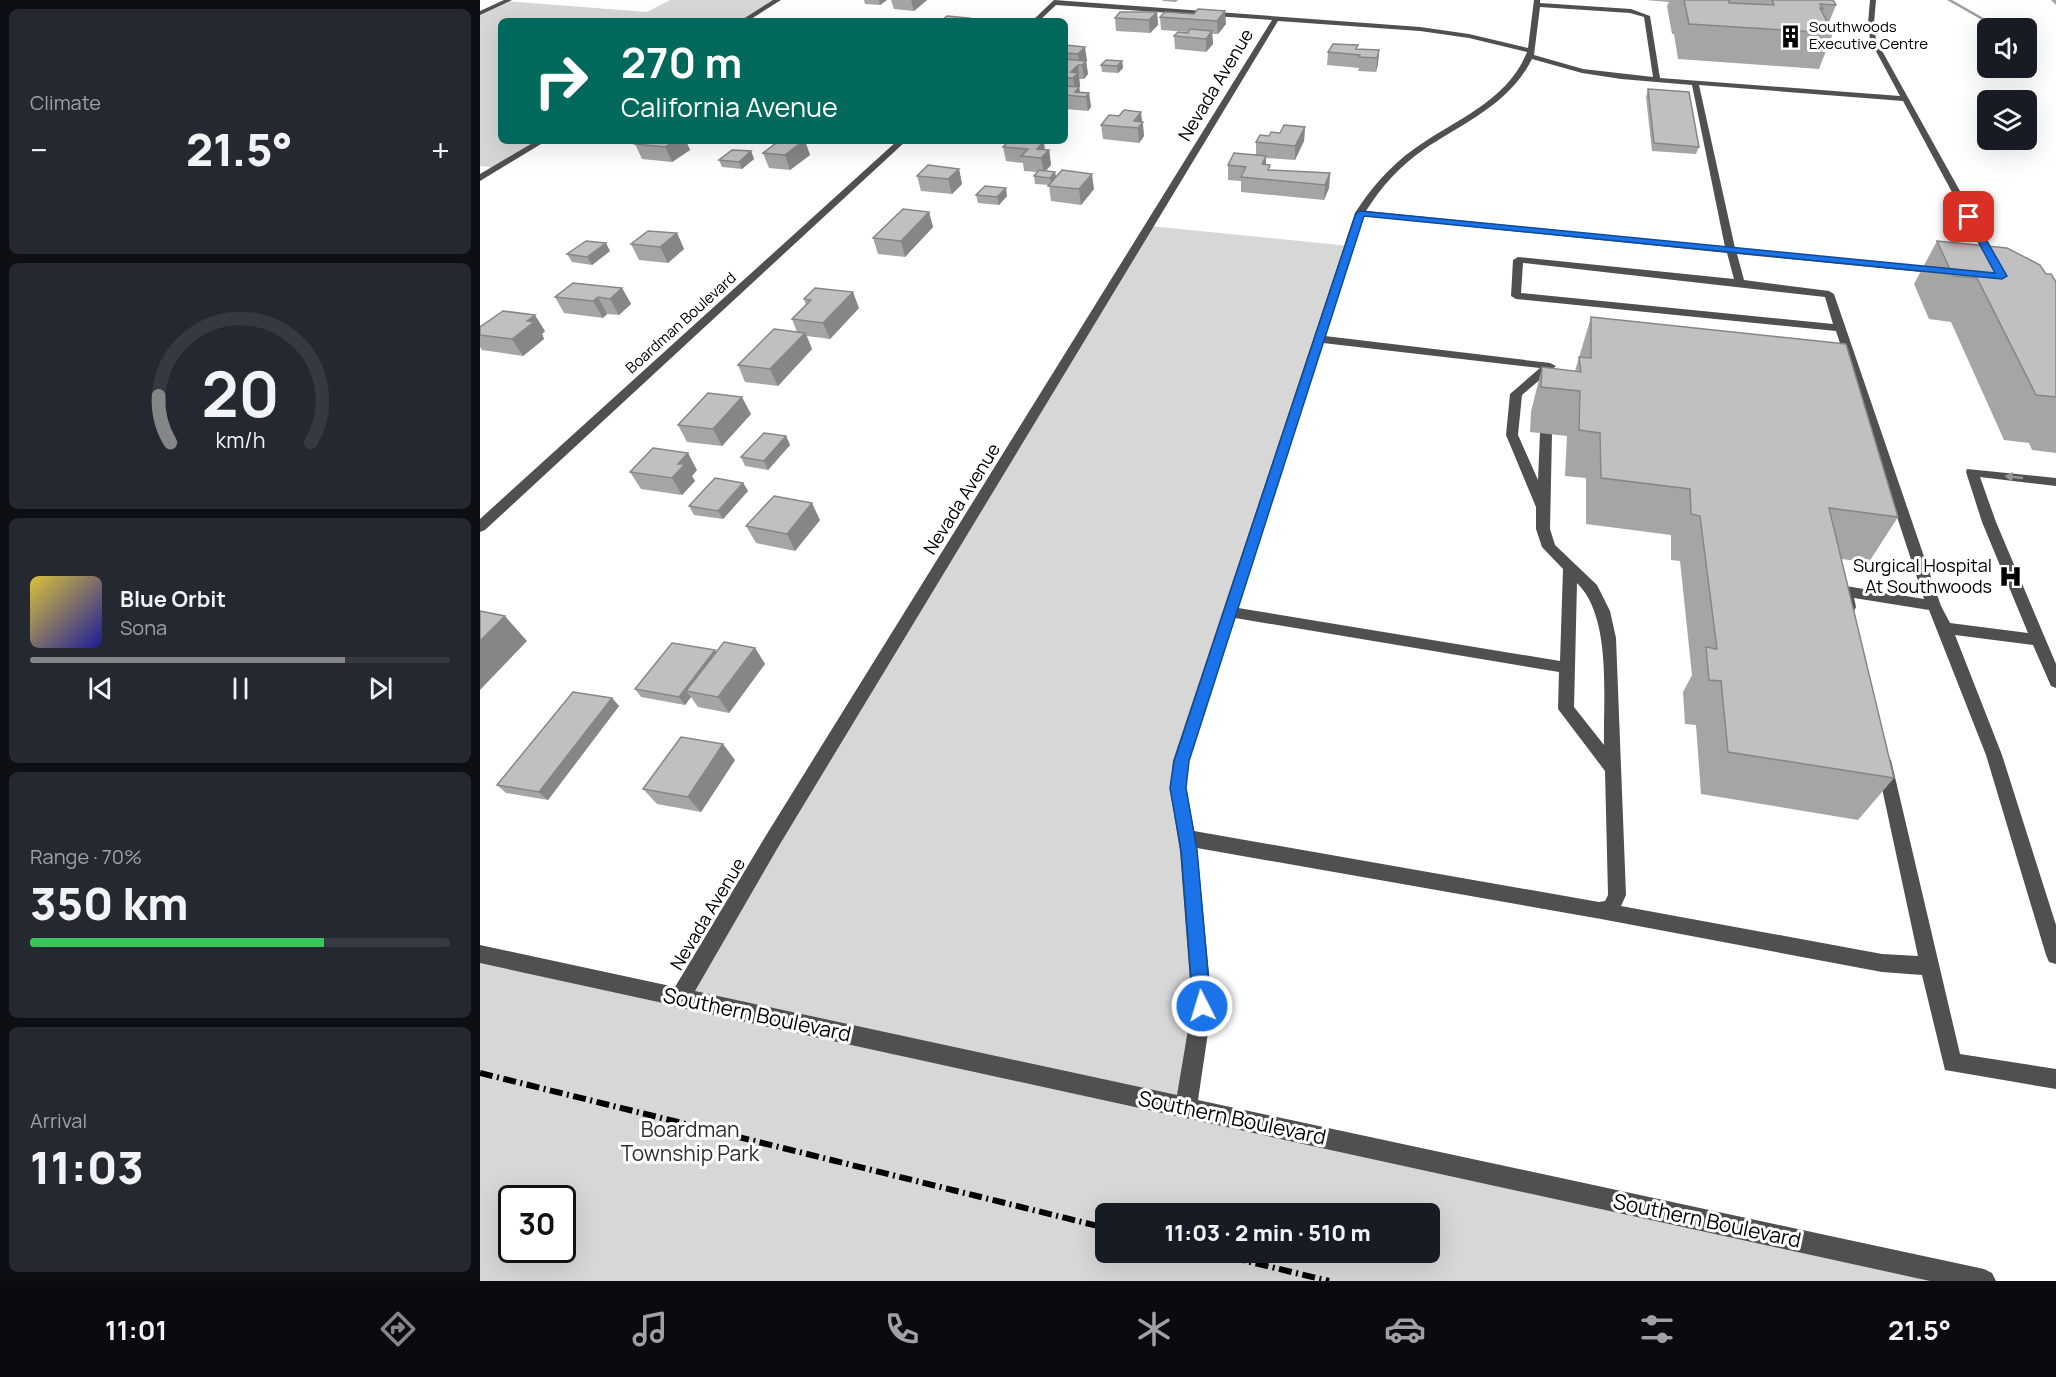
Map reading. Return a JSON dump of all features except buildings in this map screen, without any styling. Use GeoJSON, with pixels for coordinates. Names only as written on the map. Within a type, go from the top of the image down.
{"type":"FeatureCollection","features":[{"type":"Feature","properties":{"kind":"street"},"geometry":{"type":"LineString","coordinates":[[480,13],[508,0]]}},
{"type":"Feature","properties":{"kind":"street"},"geometry":{"type":"LineString","coordinates":[[748,18],[778,0]]}},
{"type":"Feature","properties":{"kind":"street"},"geometry":{"type":"LineString","coordinates":[[1872,0],[1873,40],[2002,276]]}},
{"type":"Feature","properties":{"kind":"street"},"geometry":{"type":"LineString","coordinates":[[1038,18],[1056,2],[1394,27],[1469,36],[1530,53],[1582,71],[1657,80],[1904,99]]}},
{"type":"Feature","properties":{"kind":"street"},"geometry":{"type":"LineString","coordinates":[[1186,1108],[1202,1006],[1187,838],[1178,788],[1181,761],[1360,213],[1383,180],[1410,156],[1499,96],[1517,78],[1530,53],[1535,31],[1537,2],[1631,11],[1647,16],[1657,80]]}},
{"type":"Feature","properties":{"kind":"street","name":"Nevada Avenue"},"geometry":{"type":"LineString","coordinates":[[679,999],[777,833],[1276,19]]}},
{"type":"Feature","properties":{"kind":"street"},"geometry":{"type":"LineString","coordinates":[[1695,83],[1740,283]]}},
{"type":"Feature","properties":{"kind":"street"},"geometry":{"type":"LineString","coordinates":[[480,178],[537,144]]}},
{"type":"Feature","properties":{"kind":"street","name":"Boardman Boulevard"},"geometry":{"type":"LineString","coordinates":[[480,527],[899,144]]}},
{"type":"Feature","properties":{"kind":"street"},"geometry":{"type":"LineString","coordinates":[[1360,213],[1956,272]]}},
{"type":"Feature","properties":{"kind":"street"},"geometry":{"type":"LineString","coordinates":[[1840,328],[1516,296],[1518,260],[1829,294],[1934,606],[1945,628],[1994,755],[2056,955]]}},
{"type":"Feature","properties":{"kind":"street"},"geometry":{"type":"LineString","coordinates":[[1319,339],[1550,366]]}},
{"type":"Feature","properties":{"kind":"street"},"geometry":{"type":"LineString","coordinates":[[1549,385],[1550,366]]}},
{"type":"Feature","properties":{"kind":"street"},"geometry":{"type":"LineString","coordinates":[[1543,507],[1512,435],[1516,394],[1550,366]]}},
{"type":"Feature","properties":{"kind":"street"},"geometry":{"type":"LineString","coordinates":[[1546,434],[1543,529],[1549,547],[1592,589],[1603,611],[1609,638],[1617,895],[1611,908],[1599,911]]}},
{"type":"Feature","properties":{"kind":"street"},"geometry":{"type":"LineString","coordinates":[[2056,482],[1972,472],[1989,522],[2056,682]]}},
{"type":"Feature","properties":{"kind":"street"},"geometry":{"type":"LineString","coordinates":[[1570,567],[1566,709],[1613,769]]}},
{"type":"Feature","properties":{"kind":"street"},"geometry":{"type":"LineString","coordinates":[[1853,626],[1845,591],[1934,606]]}},
{"type":"Feature","properties":{"kind":"street"},"geometry":{"type":"LineString","coordinates":[[1230,612],[1568,668]]}},
{"type":"Feature","properties":{"kind":"street"},"geometry":{"type":"LineString","coordinates":[[1945,628],[2039,640]]}},
{"type":"Feature","properties":{"kind":"street"},"geometry":{"type":"LineString","coordinates":[[1880,744],[1952,1063],[2056,1079]]}},
{"type":"Feature","properties":{"kind":"street"},"geometry":{"type":"LineString","coordinates":[[1187,838],[1882,963],[1930,966]]}},
{"type":"Feature","properties":{"kind":"street","name":"Southern Boulevard"},"geometry":{"type":"LineString","coordinates":[[480,954],[1984,1281]]}},
{"type":"Feature","properties":{"kind":"green space"},"geometry":{"type":"Polygon","coordinates":[[[670,0],[778,0],[748,18],[498,18],[498,144],[537,144],[497,168],[480,166],[480,13],[506,1],[647,12],[670,0]]]}},
{"type":"Feature","properties":{"kind":"green space","name":"Boardman Township Park"},"geometry":{"type":"Polygon","coordinates":[[[1150,226],[1350,246],[1181,761],[1202,1006],[1187,1108],[1984,1281],[480,1281],[480,954],[679,999],[1150,226]]]}},
{"type":"Feature","properties":{"kind":"waterway"},"geometry":{"type":"LineString","coordinates":[[1949,0],[1981,18]]}},
{"type":"Feature","properties":{"kind":"railway"},"geometry":{"type":"LineString","coordinates":[[480,1073],[1095,1225]]}},
{"type":"Feature","properties":{"kind":"railway"},"geometry":{"type":"LineString","coordinates":[[1255,1263],[1329,1281]]}},
{"type":"Feature","properties":{"kind":"place","name":"Southwoods Executive Centre"},"geometry":{"type":"Point","coordinates":[1791,36]}},
{"type":"Feature","properties":{"kind":"place","name":"Surgical Hospital At Southwoods"},"geometry":{"type":"Point","coordinates":[2010,576]}},
{"type":"Feature","properties":{"kind":"route"},"geometry":{"type":"LineString","coordinates":[[1202,1006],[1189,850],[1178,788],[1181,761],[1360,213],[2002,276],[1969,217]]}}]}
